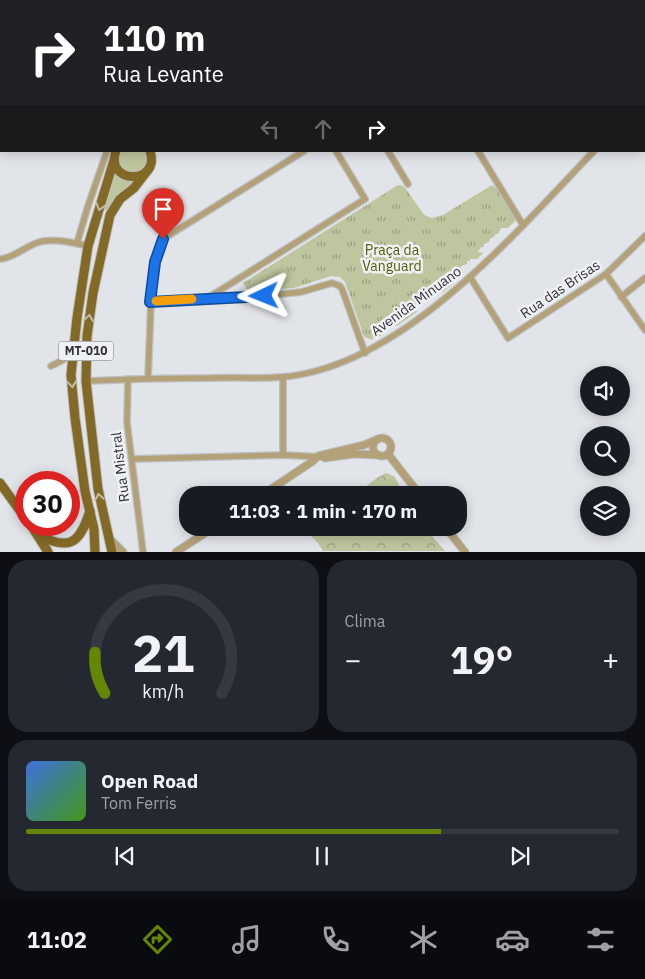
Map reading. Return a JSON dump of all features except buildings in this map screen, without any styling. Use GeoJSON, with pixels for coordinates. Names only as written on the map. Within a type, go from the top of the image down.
{"type":"FeatureCollection","features":[{"type":"Feature","properties":{"kind":"main road","name":"MT-010"},"geometry":{"type":"LineString","coordinates":[[112,552],[98,489],[86,382],[88,328],[93,293],[110,215],[118,201],[134,188],[147,172],[152,154]]}},
{"type":"Feature","properties":{"kind":"main road","name":"MT-010"},"geometry":{"type":"LineString","coordinates":[[115,156],[118,170],[127,176],[138,177],[147,172]]}},
{"type":"Feature","properties":{"kind":"main road","name":"MT-010"},"geometry":{"type":"LineString","coordinates":[[90,510],[75,418],[72,375],[73,356],[88,246],[115,156]]}},
{"type":"Feature","properties":{"kind":"main road"},"geometry":{"type":"LineString","coordinates":[[0,483],[15,504]]}},
{"type":"Feature","properties":{"kind":"main road"},"geometry":{"type":"LineString","coordinates":[[40,536],[57,545],[75,542],[80,536],[90,510]]}},
{"type":"Feature","properties":{"kind":"main road"},"geometry":{"type":"LineString","coordinates":[[90,510],[94,529],[95,552]]}},
{"type":"Feature","properties":{"kind":"main road"},"geometry":{"type":"LineString","coordinates":[[39,536],[48,552]]}},
{"type":"Feature","properties":{"kind":"street"},"geometry":{"type":"LineString","coordinates":[[77,243],[107,152]]}},
{"type":"Feature","properties":{"kind":"street"},"geometry":{"type":"LineString","coordinates":[[148,378],[150,302],[155,262],[163,239],[302,152]]}},
{"type":"Feature","properties":{"kind":"street"},"geometry":{"type":"LineString","coordinates":[[209,297],[365,199],[337,152]]}},
{"type":"Feature","properties":{"kind":"street"},"geometry":{"type":"LineString","coordinates":[[389,152],[408,184]]}},
{"type":"Feature","properties":{"kind":"street"},"geometry":{"type":"LineString","coordinates":[[479,152],[524,224]]}},
{"type":"Feature","properties":{"kind":"street","name":"Avenida Minuano"},"geometry":{"type":"LineString","coordinates":[[86,382],[148,378],[283,377],[322,369],[365,353],[405,328],[470,277],[593,152]]}},
{"type":"Feature","properties":{"kind":"street","name":"Rua das Brisas"},"geometry":{"type":"LineString","coordinates":[[470,277],[508,338],[606,274],[645,236]]}},
{"type":"Feature","properties":{"kind":"street"},"geometry":{"type":"LineString","coordinates":[[0,259],[16,255],[43,241],[77,243],[88,246]]}},
{"type":"Feature","properties":{"kind":"street"},"geometry":{"type":"LineString","coordinates":[[606,274],[645,330]]}},
{"type":"Feature","properties":{"kind":"street"},"geometry":{"type":"LineString","coordinates":[[622,298],[645,278]]}},
{"type":"Feature","properties":{"kind":"street"},"geometry":{"type":"LineString","coordinates":[[150,302],[282,294],[301,292],[332,283],[342,289],[365,353]]}},
{"type":"Feature","properties":{"kind":"street"},"geometry":{"type":"LineString","coordinates":[[51,366],[73,356]]}},
{"type":"Feature","properties":{"kind":"street"},"geometry":{"type":"LineString","coordinates":[[283,377],[284,455]]}},
{"type":"Feature","properties":{"kind":"street","name":"Rua Mistral"},"geometry":{"type":"LineString","coordinates":[[128,379],[127,422],[143,552]]}},
{"type":"Feature","properties":{"kind":"street"},"geometry":{"type":"LineString","coordinates":[[276,486],[319,458],[382,438],[388,440],[391,448],[388,454]]}},
{"type":"Feature","properties":{"kind":"street"},"geometry":{"type":"LineString","coordinates":[[376,440],[372,447],[379,456]]}},
{"type":"Feature","properties":{"kind":"street"},"geometry":{"type":"LineString","coordinates":[[132,459],[284,455],[319,458],[354,454],[379,456],[388,454]]}},
{"type":"Feature","properties":{"kind":"street"},"geometry":{"type":"LineString","coordinates":[[388,454],[413,486]]}},
{"type":"Feature","properties":{"kind":"street"},"geometry":{"type":"LineString","coordinates":[[176,552],[201,536]]}},
{"type":"Feature","properties":{"kind":"street"},"geometry":{"type":"LineString","coordinates":[[452,536],[465,552]]}},
{"type":"Feature","properties":{"kind":"street"},"geometry":{"type":"LineString","coordinates":[[108,538],[123,552]]}},
{"type":"Feature","properties":{"kind":"green space"},"geometry":{"type":"Polygon","coordinates":[[[119,152],[147,152],[147,165],[140,172],[130,172],[118,164],[119,152]]]}},
{"type":"Feature","properties":{"kind":"green space"},"geometry":{"type":"Polygon","coordinates":[[[115,170],[139,179],[109,211],[104,210],[115,170]]]}},
{"type":"Feature","properties":{"kind":"green space","name":"Praça da Vanguard"},"geometry":{"type":"Polygon","coordinates":[[[398,185],[406,189],[424,215],[432,218],[443,215],[492,185],[506,200],[516,220],[508,228],[501,228],[498,234],[495,234],[489,242],[484,244],[484,247],[481,247],[478,252],[483,253],[477,259],[470,259],[470,261],[467,261],[467,264],[461,266],[459,273],[464,272],[462,275],[457,275],[456,278],[451,278],[451,283],[454,283],[443,292],[437,291],[433,293],[430,298],[420,303],[420,306],[414,308],[414,311],[418,311],[397,326],[390,324],[389,327],[386,326],[382,331],[379,330],[379,333],[384,334],[374,339],[364,336],[345,282],[340,277],[331,276],[294,288],[252,291],[248,290],[243,283],[398,185]]]}},
{"type":"Feature","properties":{"kind":"green space"},"geometry":{"type":"Polygon","coordinates":[[[386,473],[394,476],[400,486],[366,486],[386,473]]]}},
{"type":"Feature","properties":{"kind":"green space"},"geometry":{"type":"Polygon","coordinates":[[[311,536],[432,536],[445,551],[323,551],[311,536]]]}},
{"type":"Feature","properties":{"kind":"slow traffic"},"geometry":{"type":"LineString","coordinates":[[156,301],[192,299]]}},
{"type":"Feature","properties":{"kind":"route"},"geometry":{"type":"LineString","coordinates":[[163,239],[155,262],[150,302],[209,297],[264,296]]}}]}
